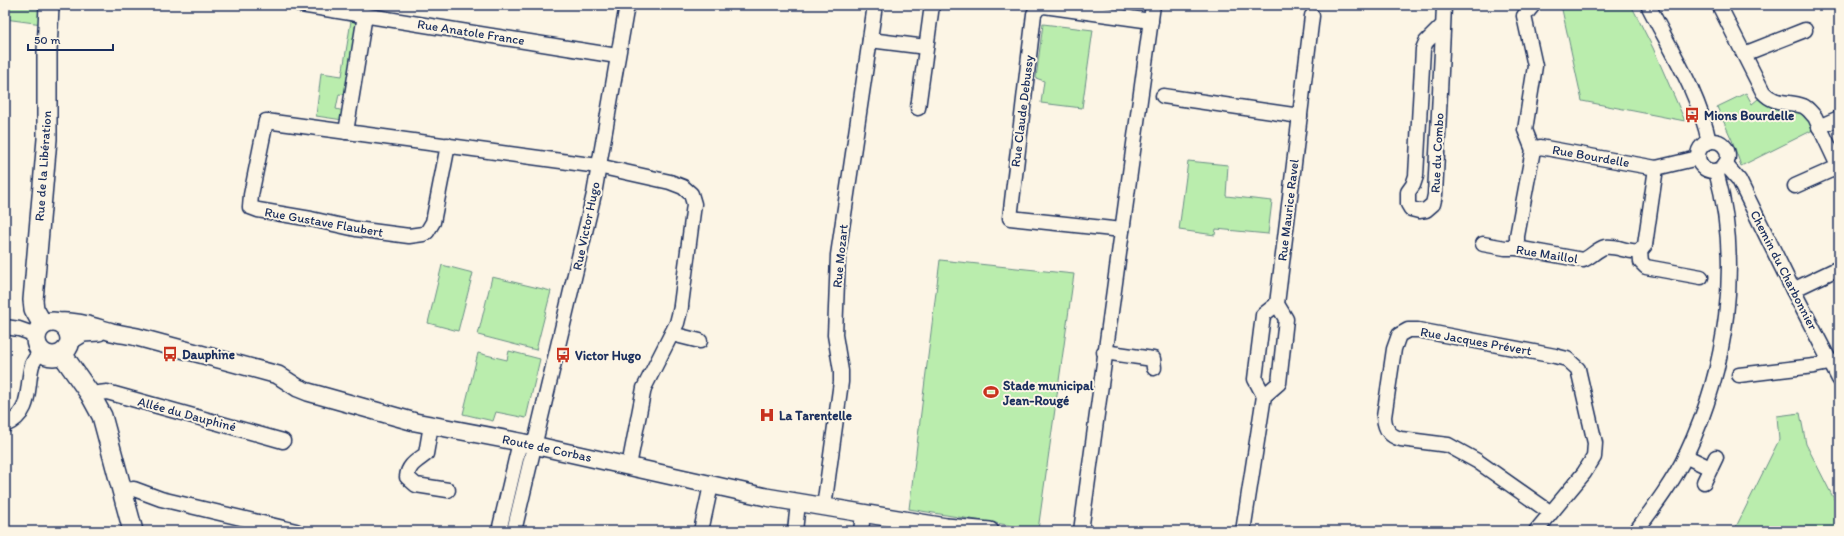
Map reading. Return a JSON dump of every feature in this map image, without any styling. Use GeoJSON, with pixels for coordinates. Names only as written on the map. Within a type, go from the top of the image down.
{"type":"FeatureCollection","features":[{"type":"Feature","properties":{"kind":"main road","name":"Rue de la Libération"},"geometry":{"type":"LineString","coordinates":[[49,5],[47,52],[47,139],[33,300],[34,308],[44,333],[65,327],[68,331],[66,347],[102,416],[133,531]]}},
{"type":"Feature","properties":{"kind":"main road"},"geometry":{"type":"LineString","coordinates":[[44,333],[46,355],[52,356],[66,347]]}},
{"type":"Feature","properties":{"kind":"street","name":"Rue Anatole France"},"geometry":{"type":"LineString","coordinates":[[301,5],[617,56]]}},
{"type":"Feature","properties":{"kind":"street","name":"Rue Victor Hugo"},"geometry":{"type":"LineString","coordinates":[[527,444],[581,254],[627,5]]}},
{"type":"Feature","properties":{"kind":"street","name":"Rue Mozart"},"geometry":{"type":"LineString","coordinates":[[824,507],[841,371],[835,335],[838,255],[875,5]]}},
{"type":"Feature","properties":{"kind":"street"},"geometry":{"type":"LineString","coordinates":[[918,108],[932,5]]}},
{"type":"Feature","properties":{"kind":"street"},"geometry":{"type":"LineString","coordinates":[[1081,531],[1104,352],[1153,5]]}},
{"type":"Feature","properties":{"kind":"street","name":"Rue du Combo"},"geometry":{"type":"LineString","coordinates":[[1443,25],[1426,42],[1423,49],[1416,176],[1407,198],[1411,209],[1419,211],[1429,208],[1433,204],[1435,195],[1444,5]]}},
{"type":"Feature","properties":{"kind":"street"},"geometry":{"type":"LineString","coordinates":[[1533,5],[1524,16],[1535,66],[1524,130],[1534,150]]}},
{"type":"Feature","properties":{"kind":"street"},"geometry":{"type":"LineString","coordinates":[[1648,5],[1688,82],[1706,124],[1709,142]]}},
{"type":"Feature","properties":{"kind":"street"},"geometry":{"type":"LineString","coordinates":[[1719,5],[1763,92],[1768,98],[1804,106],[1815,117],[1839,167],[1795,186]]}},
{"type":"Feature","properties":{"kind":"street","name":"Rue Claude Debussy"},"geometry":{"type":"LineString","coordinates":[[1122,230],[1010,218],[1034,14],[1038,8],[1044,6],[1151,21]]}},
{"type":"Feature","properties":{"kind":"street"},"geometry":{"type":"LineString","coordinates":[[346,132],[365,15]]}},
{"type":"Feature","properties":{"kind":"street","name":"Rue Maurice Ravel"},"geometry":{"type":"LineString","coordinates":[[1277,304],[1312,16]]}},
{"type":"Feature","properties":{"kind":"street"},"geometry":{"type":"LineString","coordinates":[[1744,54],[1805,30]]}},
{"type":"Feature","properties":{"kind":"street"},"geometry":{"type":"LineString","coordinates":[[870,40],[926,47]]}},
{"type":"Feature","properties":{"kind":"street"},"geometry":{"type":"LineString","coordinates":[[1163,96],[1300,116]]}},
{"type":"Feature","properties":{"kind":"street"},"geometry":{"type":"LineString","coordinates":[[1819,127],[1839,118]]}},
{"type":"Feature","properties":{"kind":"street","name":"Rue Gustave Flaubert"},"geometry":{"type":"LineString","coordinates":[[448,145],[433,222],[427,232],[422,234],[409,236],[356,229],[311,218],[258,210],[250,207],[251,195],[266,121],[448,145],[598,166],[670,182],[683,187],[691,194],[694,204],[694,216],[681,306],[677,323],[672,334]]}},
{"type":"Feature","properties":{"kind":"street"},"geometry":{"type":"LineString","coordinates":[[1636,531],[1653,509],[1685,456],[1697,428],[1712,385],[1722,344],[1728,295],[1728,239],[1721,167],[1727,154],[1723,146],[1719,143],[1709,142],[1702,146],[1698,158],[1699,163],[1706,170],[1721,167]]}},
{"type":"Feature","properties":{"kind":"street","name":"Rue Bourdelle"},"geometry":{"type":"LineString","coordinates":[[1517,248],[1517,236],[1534,150],[1540,147],[1656,168],[1698,158]]}},
{"type":"Feature","properties":{"kind":"street","name":"Chemin du Charbonnier"},"geometry":{"type":"LineString","coordinates":[[1721,167],[1739,180],[1793,290],[1835,362],[1839,379]]}},
{"type":"Feature","properties":{"kind":"street"},"geometry":{"type":"LineString","coordinates":[[1656,168],[1645,245],[1640,251],[1641,262],[1646,267],[1701,277]]}},
{"type":"Feature","properties":{"kind":"street"},"geometry":{"type":"LineString","coordinates":[[1724,202],[1744,189]]}},
{"type":"Feature","properties":{"kind":"street","name":"Rue Maillol"},"geometry":{"type":"LineString","coordinates":[[1484,244],[1505,248],[1517,248],[1583,260],[1590,257],[1598,250],[1606,247],[1633,252],[1640,251]]}},
{"type":"Feature","properties":{"kind":"street"},"geometry":{"type":"LineString","coordinates":[[1793,290],[1839,268]]}},
{"type":"Feature","properties":{"kind":"street"},"geometry":{"type":"LineString","coordinates":[[1243,531],[1264,396],[1255,379],[1263,315],[1277,304],[1286,319],[1279,383],[1264,396]]}},
{"type":"Feature","properties":{"kind":"street","name":"Route de Corbas"},"geometry":{"type":"LineString","coordinates":[[44,333],[67,321],[86,324],[278,375],[298,388],[308,392],[431,425],[527,444],[798,503],[955,529],[990,531]]}},
{"type":"Feature","properties":{"kind":"street"},"geometry":{"type":"LineString","coordinates":[[5,327],[44,333],[32,367],[29,391],[24,405],[15,418],[5,425]]}},
{"type":"Feature","properties":{"kind":"street","name":"Rue Jacques Prévert"},"geometry":{"type":"LineString","coordinates":[[1536,531],[1551,513],[1588,468],[1594,457],[1595,443],[1578,369],[1566,360],[1555,356],[1494,344],[1418,330],[1408,330],[1399,335],[1394,349],[1384,417],[1388,432],[1393,437],[1401,439],[1448,445],[1477,461],[1551,513]]}},
{"type":"Feature","properties":{"kind":"street","name":"Route de Corbas"},"geometry":{"type":"LineString","coordinates":[[66,347],[87,332],[114,332]]}},
{"type":"Feature","properties":{"kind":"street"},"geometry":{"type":"LineString","coordinates":[[629,466],[644,388],[672,334],[700,342]]}},
{"type":"Feature","properties":{"kind":"street"},"geometry":{"type":"LineString","coordinates":[[1104,352],[1153,359],[1154,368]]}},
{"type":"Feature","properties":{"kind":"street"},"geometry":{"type":"LineString","coordinates":[[1739,375],[1835,362]]}},
{"type":"Feature","properties":{"kind":"street","name":"Allée du Dauphiné"},"geometry":{"type":"LineString","coordinates":[[90,394],[106,392],[283,441]]}},
{"type":"Feature","properties":{"kind":"street"},"geometry":{"type":"LineString","coordinates":[[431,425],[426,454],[411,465],[407,470],[407,476],[416,485],[448,490]]}},
{"type":"Feature","properties":{"kind":"street"},"geometry":{"type":"LineString","coordinates":[[499,531],[527,444]]}},
{"type":"Feature","properties":{"kind":"street"},"geometry":{"type":"LineString","coordinates":[[514,531],[527,444]]}},
{"type":"Feature","properties":{"kind":"street"},"geometry":{"type":"LineString","coordinates":[[1685,456],[1713,462],[1704,482]]}},
{"type":"Feature","properties":{"kind":"street"},"geometry":{"type":"LineString","coordinates":[[701,531],[711,485]]}},
{"type":"Feature","properties":{"kind":"street"},"geometry":{"type":"LineString","coordinates":[[123,490],[134,489],[161,498],[296,531]]}},
{"type":"Feature","properties":{"kind":"street"},"geometry":{"type":"LineString","coordinates":[[795,531],[798,503]]}},
{"type":"Feature","properties":{"kind":"street"},"geometry":{"type":"LineString","coordinates":[[861,531],[863,514]]}},
{"type":"Feature","properties":{"kind":"green space"},"geometry":{"type":"Polygon","coordinates":[[[5,5],[43,5],[42,24],[5,19],[5,5]]]}},
{"type":"Feature","properties":{"kind":"green space"},"geometry":{"type":"Polygon","coordinates":[[[1561,5],[1631,5],[1653,48],[1685,121],[1582,101],[1561,5]]]}},
{"type":"Feature","properties":{"kind":"green space"},"geometry":{"type":"Polygon","coordinates":[[[351,21],[355,22],[359,30],[348,95],[339,94],[336,109],[344,111],[343,120],[316,116],[321,73],[342,76],[351,21]]]}},
{"type":"Feature","properties":{"kind":"green space"},"geometry":{"type":"Polygon","coordinates":[[[1043,24],[1093,30],[1082,108],[1041,103],[1044,81],[1036,78],[1043,24]]]}},
{"type":"Feature","properties":{"kind":"green space"},"geometry":{"type":"Polygon","coordinates":[[[1746,93],[1752,104],[1758,99],[1801,110],[1813,124],[1810,125],[1813,130],[1741,166],[1732,140],[1717,107],[1746,93]]]}},
{"type":"Feature","properties":{"kind":"green space"},"geometry":{"type":"Polygon","coordinates":[[[1188,161],[1228,165],[1226,196],[1272,201],[1268,234],[1216,229],[1215,235],[1179,230],[1188,161]]]}},
{"type":"Feature","properties":{"kind":"green space","name":"Stade municipal Jean-Rougé"},"geometry":{"type":"Polygon","coordinates":[[[940,260],[1074,274],[1038,530],[909,509],[940,260]]]}},
{"type":"Feature","properties":{"kind":"green space"},"geometry":{"type":"Polygon","coordinates":[[[442,265],[473,273],[458,331],[428,323],[442,265]]]}},
{"type":"Feature","properties":{"kind":"green space"},"geometry":{"type":"Polygon","coordinates":[[[492,277],[551,291],[536,350],[478,335],[492,277]]]}},
{"type":"Feature","properties":{"kind":"green space"},"geometry":{"type":"Polygon","coordinates":[[[509,351],[540,359],[526,418],[496,412],[493,421],[463,414],[478,353],[507,360],[509,351]]]}},
{"type":"Feature","properties":{"kind":"green space"},"geometry":{"type":"Polygon","coordinates":[[[1800,413],[1806,444],[1839,509],[1839,531],[1734,531],[1779,440],[1777,416],[1800,413]]]}},
{"type":"Feature","properties":{"kind":"place","name":"Mions Bourdelle"},"geometry":{"type":"Point","coordinates":[1692,115]}},
{"type":"Feature","properties":{"kind":"place","name":"Dauphine"},"geometry":{"type":"Point","coordinates":[170,354]}},
{"type":"Feature","properties":{"kind":"place","name":"Victor Hugo"},"geometry":{"type":"Point","coordinates":[563,355]}},
{"type":"Feature","properties":{"kind":"place","name":"Stade municipal Jean-Rougé"},"geometry":{"type":"Point","coordinates":[991,392]}},
{"type":"Feature","properties":{"kind":"place","name":"La Tarentelle"},"geometry":{"type":"Point","coordinates":[767,415]}}]}
